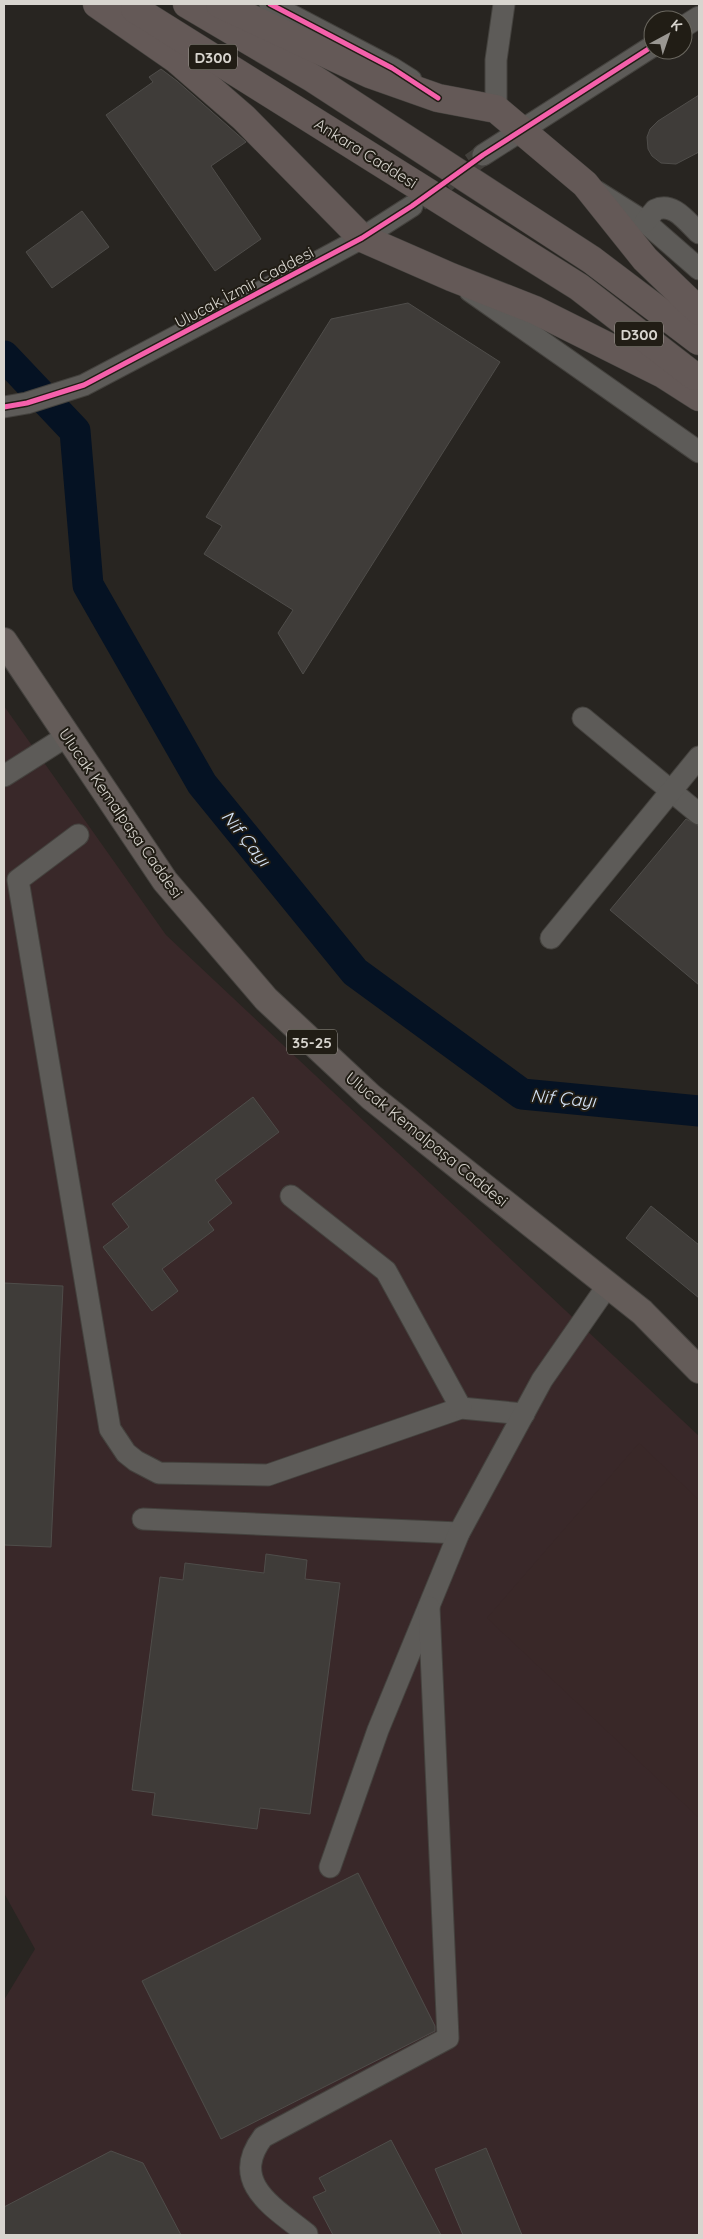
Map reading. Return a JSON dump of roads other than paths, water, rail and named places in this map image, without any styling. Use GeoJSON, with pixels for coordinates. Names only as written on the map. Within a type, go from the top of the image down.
{"type":"FeatureCollection","features":[{"type":"Feature","properties":{"kind":"highway"},"geometry":{"type":"LineString","coordinates":[[97,4],[176,59],[244,118],[362,238],[451,278],[535,310],[663,374],[699,397]]}},
{"type":"Feature","properties":{"kind":"highway","name":"Ankara Caddesi"},"geometry":{"type":"LineString","coordinates":[[124,4],[301,112],[579,287],[699,381]]}},
{"type":"Feature","properties":{"kind":"highway","name":"Ankara Caddesi"},"geometry":{"type":"LineString","coordinates":[[186,4],[314,79],[584,255],[699,341]]}},
{"type":"Feature","properties":{"kind":"highway"},"geometry":{"type":"LineString","coordinates":[[220,4],[370,74],[438,98],[496,109],[585,184],[645,259],[699,311]]}},
{"type":"Feature","properties":{"kind":"main road","name":"Ulucak Kemalpaşa Caddesi"},"geometry":{"type":"LineString","coordinates":[[4,642],[165,881],[266,999],[371,1097],[642,1312],[699,1370]]}},
{"type":"Feature","properties":{"kind":"street"},"geometry":{"type":"LineString","coordinates":[[270,4],[392,68],[438,98]]}},
{"type":"Feature","properties":{"kind":"street"},"geometry":{"type":"LineString","coordinates":[[496,109],[496,60],[504,4]]}},
{"type":"Feature","properties":{"kind":"street"},"geometry":{"type":"LineString","coordinates":[[484,155],[643,52]]}},
{"type":"Feature","properties":{"kind":"street"},"geometry":{"type":"LineString","coordinates":[[585,184],[645,222],[699,269]]}},
{"type":"Feature","properties":{"kind":"street","name":"Ulucak İzmir Caddesi"},"geometry":{"type":"LineString","coordinates":[[27,403],[84,385],[362,238],[412,206]]}},
{"type":"Feature","properties":{"kind":"street"},"geometry":{"type":"LineString","coordinates":[[645,222],[655,210],[668,208],[677,212],[699,233]]}},
{"type":"Feature","properties":{"kind":"street"},"geometry":{"type":"LineString","coordinates":[[451,278],[699,452]]}},
{"type":"Feature","properties":{"kind":"street"},"geometry":{"type":"LineString","coordinates":[[4,408],[27,403]]}},
{"type":"Feature","properties":{"kind":"street"},"geometry":{"type":"LineString","coordinates":[[4,420],[27,403]]}},
{"type":"Feature","properties":{"kind":"street"},"geometry":{"type":"LineString","coordinates":[[583,718],[699,814]]}},
{"type":"Feature","properties":{"kind":"street"},"geometry":{"type":"LineString","coordinates":[[4,776],[68,736]]}},
{"type":"Feature","properties":{"kind":"street"},"geometry":{"type":"LineString","coordinates":[[551,938],[699,757]]}},
{"type":"Feature","properties":{"kind":"street"},"geometry":{"type":"LineString","coordinates":[[78,835],[18,880],[110,1429],[117,1442],[136,1461],[159,1473],[268,1475],[461,1408],[524,1414]]}},
{"type":"Feature","properties":{"kind":"street"},"geometry":{"type":"LineString","coordinates":[[290,1196],[386,1271],[461,1408]]}},
{"type":"Feature","properties":{"kind":"street"},"geometry":{"type":"LineString","coordinates":[[330,1867],[378,1730],[459,1533],[542,1380],[608,1285]]}},
{"type":"Feature","properties":{"kind":"street"},"geometry":{"type":"LineString","coordinates":[[143,1519],[459,1533]]}},
{"type":"Feature","properties":{"kind":"street"},"geometry":{"type":"LineString","coordinates":[[307,2234],[261,2196],[255,2188],[251,2169],[254,2152],[263,2137],[448,2038],[428,1607]]}},
{"type":"Feature","properties":{"kind":"waterway","name":"Nif Çayı"},"geometry":{"type":"LineString","coordinates":[[4,356],[75,431],[88,585],[202,784],[355,972],[522,1094],[699,1111]]}},
{"type":"Feature","properties":{"kind":"tunnel"},"geometry":{"type":"LineString","coordinates":[[419,201],[483,155]]}}]}
